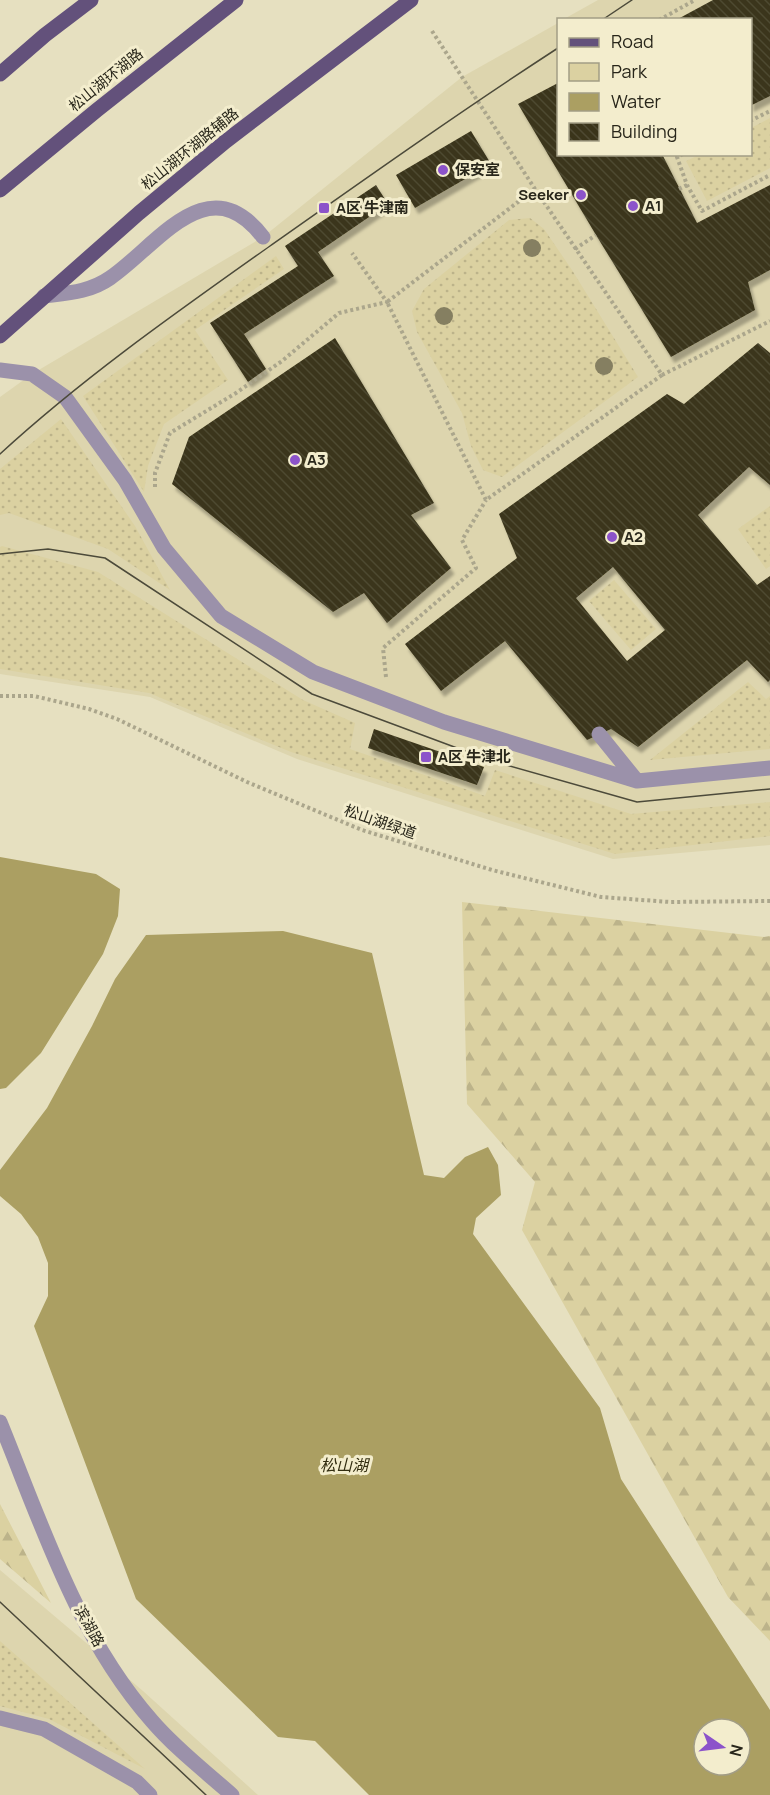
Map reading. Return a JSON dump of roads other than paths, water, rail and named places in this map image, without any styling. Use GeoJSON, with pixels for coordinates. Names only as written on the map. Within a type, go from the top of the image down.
{"type":"FeatureCollection","features":[{"type":"Feature","properties":{"kind":"main road"},"geometry":{"type":"LineString","coordinates":[[0,74],[45,35],[91,0]]}},
{"type":"Feature","properties":{"kind":"main road","name":"松山湖环湖路"},"geometry":{"type":"LineString","coordinates":[[0,190],[236,0]]}},
{"type":"Feature","properties":{"kind":"main road","name":"松山湖环湖路辅路"},"geometry":{"type":"LineString","coordinates":[[0,336],[139,213],[226,141],[411,0]]}},
{"type":"Feature","properties":{"kind":"street"},"geometry":{"type":"LineString","coordinates":[[44,296],[92,288],[109,279],[155,238],[187,215],[200,210],[224,208],[239,213],[252,223],[263,237]]}},
{"type":"Feature","properties":{"kind":"street"},"geometry":{"type":"LineString","coordinates":[[0,370],[32,374],[65,397],[125,480],[164,548],[221,616],[313,672],[444,722],[637,781],[770,768]]}},
{"type":"Feature","properties":{"kind":"street"},"geometry":{"type":"LineString","coordinates":[[599,734],[637,781]]}},
{"type":"Feature","properties":{"kind":"street","name":"滨湖路"},"geometry":{"type":"LineString","coordinates":[[0,1422],[66,1583],[103,1653],[151,1720],[180,1750],[232,1795]]}},
{"type":"Feature","properties":{"kind":"street"},"geometry":{"type":"LineString","coordinates":[[0,1718],[44,1729],[137,1782],[150,1795]]}},
{"type":"Feature","properties":{"kind":"water"},"geometry":{"type":"Polygon","coordinates":[[[0,857],[96,874],[120,889],[118,916],[103,954],[41,1053],[6,1088],[0,1089],[0,857]]]}},
{"type":"Feature","properties":{"kind":"water","name":"松山湖"},"geometry":{"type":"Polygon","coordinates":[[[283,931],[372,953],[424,1175],[444,1178],[465,1157],[488,1147],[498,1165],[501,1195],[476,1218],[473,1234],[600,1408],[621,1479],[770,1710],[770,1795],[369,1795],[315,1741],[278,1737],[136,1599],[34,1326],[48,1296],[48,1263],[38,1237],[21,1214],[0,1196],[0,1170],[47,1108],[115,979],[146,935],[283,931]]]}},
{"type":"Feature","properties":{"kind":"tram line"},"geometry":{"type":"LineString","coordinates":[[605,18],[632,0]]}},
{"type":"Feature","properties":{"kind":"tram line"},"geometry":{"type":"LineString","coordinates":[[0,454],[65,398],[166,321],[413,146],[557,49]]}},
{"type":"Feature","properties":{"kind":"tram line"},"geometry":{"type":"LineString","coordinates":[[0,554],[48,549],[105,558],[312,694],[492,761],[637,802],[770,789]]}},
{"type":"Feature","properties":{"kind":"tram line"},"geometry":{"type":"LineString","coordinates":[[0,1602],[206,1795]]}},
{"type":"Feature","properties":{"kind":"place","name":"保安室"},"geometry":{"type":"Point","coordinates":[443,170]}},
{"type":"Feature","properties":{"kind":"place","name":"Seeker"},"geometry":{"type":"Point","coordinates":[581,195]}},
{"type":"Feature","properties":{"kind":"place","name":"A1"},"geometry":{"type":"Point","coordinates":[633,206]}},
{"type":"Feature","properties":{"kind":"place","name":"A区 牛津南"},"geometry":{"type":"Point","coordinates":[324,208]}},
{"type":"Feature","properties":{"kind":"place","name":"A3"},"geometry":{"type":"Point","coordinates":[295,460]}},
{"type":"Feature","properties":{"kind":"place","name":"A2"},"geometry":{"type":"Point","coordinates":[612,537]}},
{"type":"Feature","properties":{"kind":"place","name":"A区 牛津北"},"geometry":{"type":"Point","coordinates":[426,757]}}]}
